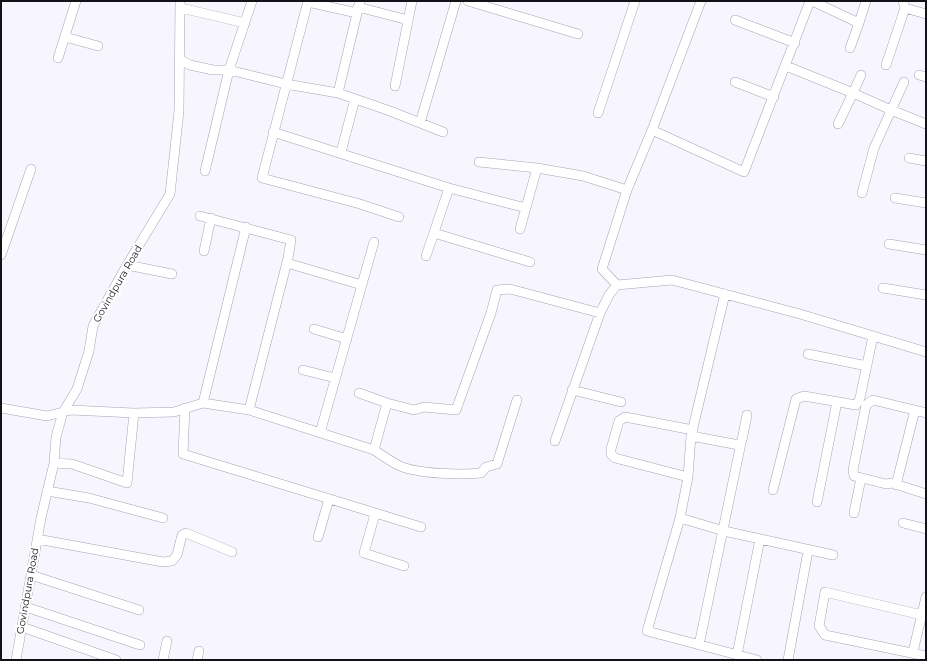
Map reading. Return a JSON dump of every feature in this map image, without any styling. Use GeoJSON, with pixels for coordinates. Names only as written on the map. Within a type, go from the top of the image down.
{"type":"FeatureCollection","features":[{"type":"Feature","properties":{"kind":"street"},"geometry":{"type":"LineString","coordinates":[[58,58],[76,1]]}},
{"type":"Feature","properties":{"kind":"street"},"geometry":{"type":"LineString","coordinates":[[205,171],[229,70],[252,1]]}},
{"type":"Feature","properties":{"kind":"street"},"geometry":{"type":"LineString","coordinates":[[399,217],[360,204],[262,178],[308,1],[358,7],[408,20]]}},
{"type":"Feature","properties":{"kind":"street"},"geometry":{"type":"LineString","coordinates":[[395,86],[412,1]]}},
{"type":"Feature","properties":{"kind":"street"},"geometry":{"type":"LineString","coordinates":[[420,123],[456,1]]}},
{"type":"Feature","properties":{"kind":"street"},"geometry":{"type":"LineString","coordinates":[[468,1],[578,34]]}},
{"type":"Feature","properties":{"kind":"street"},"geometry":{"type":"LineString","coordinates":[[598,113],[635,1]]}},
{"type":"Feature","properties":{"kind":"street"},"geometry":{"type":"LineString","coordinates":[[617,285],[602,269],[627,190],[652,130],[701,1]]}},
{"type":"Feature","properties":{"kind":"street"},"geometry":{"type":"LineString","coordinates":[[652,130],[744,172],[811,1],[859,23]]}},
{"type":"Feature","properties":{"kind":"street"},"geometry":{"type":"LineString","coordinates":[[850,48],[866,1]]}},
{"type":"Feature","properties":{"kind":"street"},"geometry":{"type":"LineString","coordinates":[[181,5],[245,24]]}},
{"type":"Feature","properties":{"kind":"street","name":"Govindpura Road"},"geometry":{"type":"LineString","coordinates":[[16,660],[36,539],[54,463],[56,437],[63,412],[77,389],[89,351],[93,326],[127,265],[170,194],[179,110],[181,5]]}},
{"type":"Feature","properties":{"kind":"street"},"geometry":{"type":"LineString","coordinates":[[886,65],[904,5],[926,14]]}},
{"type":"Feature","properties":{"kind":"street"},"geometry":{"type":"LineString","coordinates":[[338,93],[358,7]]}},
{"type":"Feature","properties":{"kind":"street"},"geometry":{"type":"LineString","coordinates":[[734,20],[795,43]]}},
{"type":"Feature","properties":{"kind":"street"},"geometry":{"type":"LineString","coordinates":[[65,37],[98,46]]}},
{"type":"Feature","properties":{"kind":"street"},"geometry":{"type":"LineString","coordinates":[[181,60],[190,65],[213,70],[229,70],[286,84],[338,93],[443,132]]}},
{"type":"Feature","properties":{"kind":"street"},"geometry":{"type":"LineString","coordinates":[[786,66],[926,124]]}},
{"type":"Feature","properties":{"kind":"street"},"geometry":{"type":"LineString","coordinates":[[838,124],[861,75]]}},
{"type":"Feature","properties":{"kind":"street"},"geometry":{"type":"LineString","coordinates":[[735,82],[774,97]]}},
{"type":"Feature","properties":{"kind":"street"},"geometry":{"type":"LineString","coordinates":[[862,193],[874,148],[904,82]]}},
{"type":"Feature","properties":{"kind":"street"},"geometry":{"type":"LineString","coordinates":[[341,152],[355,99]]}},
{"type":"Feature","properties":{"kind":"street"},"geometry":{"type":"LineString","coordinates":[[274,132],[341,152],[450,188],[526,208]]}},
{"type":"Feature","properties":{"kind":"street"},"geometry":{"type":"LineString","coordinates":[[909,158],[926,161]]}},
{"type":"Feature","properties":{"kind":"street"},"geometry":{"type":"LineString","coordinates":[[479,162],[537,168],[583,176],[627,190]]}},
{"type":"Feature","properties":{"kind":"street"},"geometry":{"type":"LineString","coordinates":[[520,229],[537,168]]}},
{"type":"Feature","properties":{"kind":"street"},"geometry":{"type":"LineString","coordinates":[[1,255],[31,169]]}},
{"type":"Feature","properties":{"kind":"street"},"geometry":{"type":"LineString","coordinates":[[426,256],[450,188]]}},
{"type":"Feature","properties":{"kind":"street"},"geometry":{"type":"LineString","coordinates":[[895,198],[926,203]]}},
{"type":"Feature","properties":{"kind":"street"},"geometry":{"type":"LineString","coordinates":[[200,216],[246,226],[292,240],[249,410]]}},
{"type":"Feature","properties":{"kind":"street"},"geometry":{"type":"LineString","coordinates":[[204,251],[211,218]]}},
{"type":"Feature","properties":{"kind":"street"},"geometry":{"type":"LineString","coordinates":[[203,403],[246,226]]}},
{"type":"Feature","properties":{"kind":"street"},"geometry":{"type":"LineString","coordinates":[[434,233],[530,262]]}},
{"type":"Feature","properties":{"kind":"street"},"geometry":{"type":"LineString","coordinates":[[320,433],[374,242]]}},
{"type":"Feature","properties":{"kind":"street"},"geometry":{"type":"LineString","coordinates":[[889,244],[926,250]]}},
{"type":"Feature","properties":{"kind":"street"},"geometry":{"type":"LineString","coordinates":[[287,263],[362,284]]}},
{"type":"Feature","properties":{"kind":"street"},"geometry":{"type":"LineString","coordinates":[[127,265],[172,274]]}},
{"type":"Feature","properties":{"kind":"street"},"geometry":{"type":"LineString","coordinates":[[555,441],[600,313],[609,295],[617,285],[672,280],[926,352]]}},
{"type":"Feature","properties":{"kind":"street"},"geometry":{"type":"LineString","coordinates":[[882,288],[926,295]]}},
{"type":"Feature","properties":{"kind":"street"},"geometry":{"type":"LineString","coordinates":[[359,393],[387,403],[414,410],[424,407],[456,410],[491,313],[497,290],[510,289],[600,313]]}},
{"type":"Feature","properties":{"kind":"street"},"geometry":{"type":"LineString","coordinates":[[724,294],[692,433],[688,477],[680,518],[647,631],[757,660]]}},
{"type":"Feature","properties":{"kind":"street"},"geometry":{"type":"LineString","coordinates":[[314,329],[347,339]]}},
{"type":"Feature","properties":{"kind":"street"},"geometry":{"type":"LineString","coordinates":[[773,490],[796,399],[804,396],[856,405],[860,398],[873,336]]}},
{"type":"Feature","properties":{"kind":"street"},"geometry":{"type":"LineString","coordinates":[[808,354],[866,366]]}},
{"type":"Feature","properties":{"kind":"street"},"geometry":{"type":"LineString","coordinates":[[303,370],[335,378]]}},
{"type":"Feature","properties":{"kind":"street"},"geometry":{"type":"LineString","coordinates":[[572,390],[621,402]]}},
{"type":"Feature","properties":{"kind":"street"},"geometry":{"type":"LineString","coordinates":[[1,408],[47,416],[71,410],[174,412],[203,403],[249,410],[374,450],[401,467],[456,474],[481,473],[486,467],[497,464],[517,400]]}},
{"type":"Feature","properties":{"kind":"street"},"geometry":{"type":"LineString","coordinates":[[926,413],[873,400],[866,405],[853,470],[854,476],[896,485],[926,494]]}},
{"type":"Feature","properties":{"kind":"street"},"geometry":{"type":"LineString","coordinates":[[817,502],[837,402]]}},
{"type":"Feature","properties":{"kind":"street"},"geometry":{"type":"LineString","coordinates":[[374,450],[387,403]]}},
{"type":"Feature","properties":{"kind":"street"},"geometry":{"type":"LineString","coordinates":[[185,408],[183,454],[421,527]]}},
{"type":"Feature","properties":{"kind":"street"},"geometry":{"type":"LineString","coordinates":[[896,485],[915,410]]}},
{"type":"Feature","properties":{"kind":"street"},"geometry":{"type":"LineString","coordinates":[[54,463],[72,464],[127,483],[134,412]]}},
{"type":"Feature","properties":{"kind":"street"},"geometry":{"type":"LineString","coordinates":[[699,645],[747,415]]}},
{"type":"Feature","properties":{"kind":"street"},"geometry":{"type":"LineString","coordinates":[[688,477],[615,458],[611,454],[611,449],[619,421],[625,417],[736,445],[741,443]]}},
{"type":"Feature","properties":{"kind":"street"},"geometry":{"type":"LineString","coordinates":[[854,513],[861,478]]}},
{"type":"Feature","properties":{"kind":"street"},"geometry":{"type":"LineString","coordinates":[[47,491],[89,498],[163,518]]}},
{"type":"Feature","properties":{"kind":"street"},"geometry":{"type":"LineString","coordinates":[[318,537],[329,499]]}},
{"type":"Feature","properties":{"kind":"street"},"geometry":{"type":"LineString","coordinates":[[375,514],[364,553],[404,566]]}},
{"type":"Feature","properties":{"kind":"street"},"geometry":{"type":"LineString","coordinates":[[680,518],[760,540],[833,555]]}},
{"type":"Feature","properties":{"kind":"street"},"geometry":{"type":"LineString","coordinates":[[904,524],[926,529]]}},
{"type":"Feature","properties":{"kind":"street"},"geometry":{"type":"LineString","coordinates":[[36,539],[163,562],[172,561],[177,555],[182,535],[186,533],[232,552]]}},
{"type":"Feature","properties":{"kind":"street"},"geometry":{"type":"LineString","coordinates":[[737,655],[760,540]]}},
{"type":"Feature","properties":{"kind":"street"},"geometry":{"type":"LineString","coordinates":[[788,660],[808,551]]}},
{"type":"Feature","properties":{"kind":"street"},"geometry":{"type":"LineString","coordinates":[[31,575],[139,610]]}},
{"type":"Feature","properties":{"kind":"street"},"geometry":{"type":"LineString","coordinates":[[922,615],[825,592],[819,626],[825,635],[887,649],[913,652],[926,656]]}},
{"type":"Feature","properties":{"kind":"street"},"geometry":{"type":"LineString","coordinates":[[913,652],[926,597]]}},
{"type":"Feature","properties":{"kind":"street"},"geometry":{"type":"LineString","coordinates":[[26,606],[140,645]]}},
{"type":"Feature","properties":{"kind":"street"},"geometry":{"type":"LineString","coordinates":[[22,627],[116,660]]}},
{"type":"Feature","properties":{"kind":"street"},"geometry":{"type":"LineString","coordinates":[[163,660],[167,641]]}}]}
